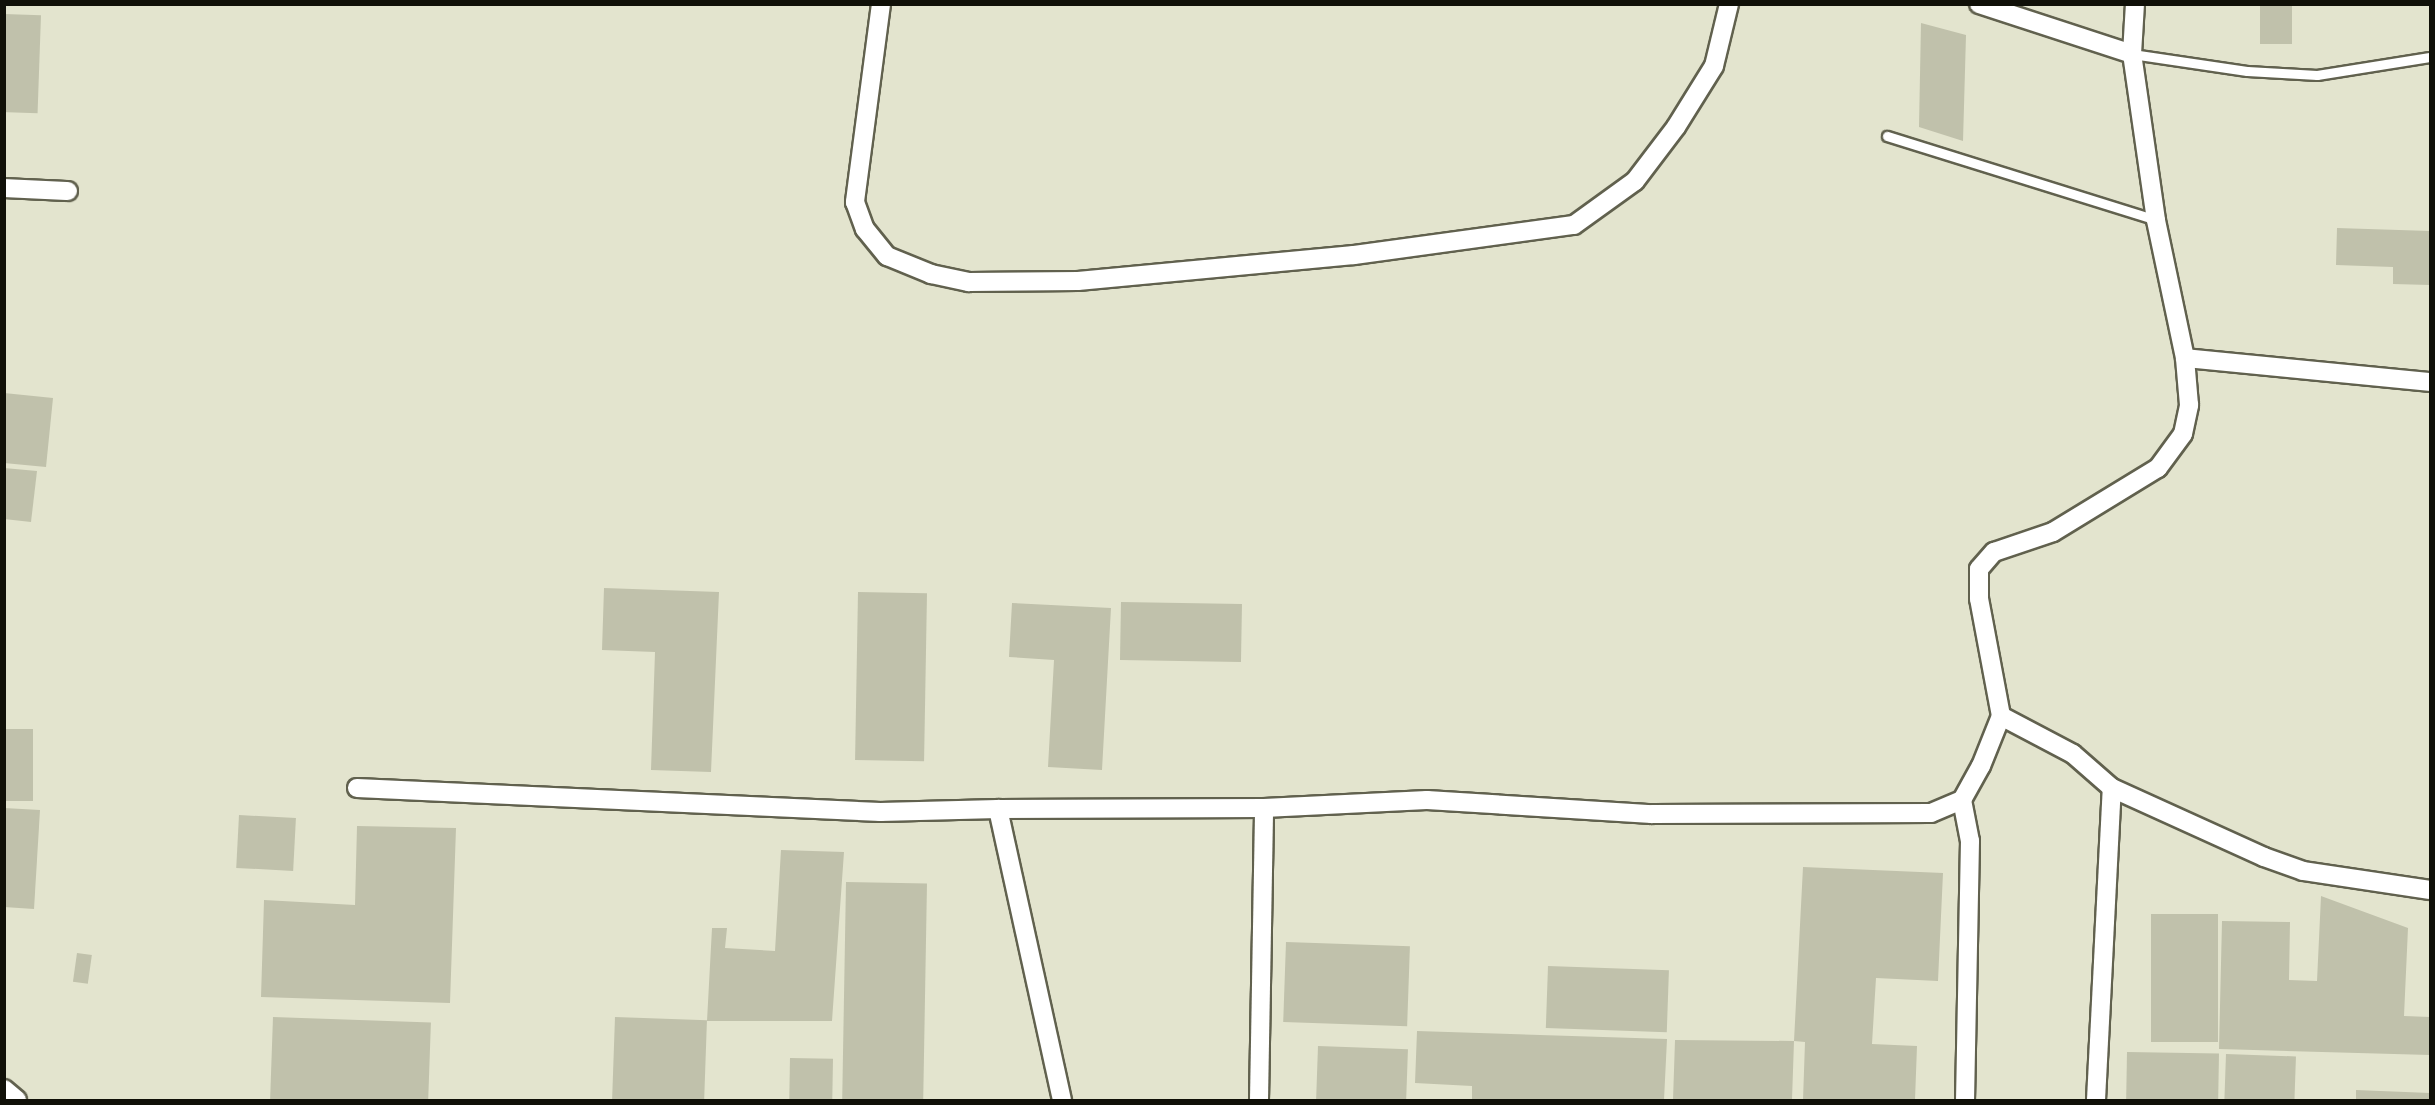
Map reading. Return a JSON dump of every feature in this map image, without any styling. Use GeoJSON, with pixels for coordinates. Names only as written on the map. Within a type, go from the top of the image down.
{"type":"FeatureCollection","features":[{"type":"Feature","properties":{"kind":"street"},"geometry":{"type":"LineString","coordinates":[[881,4],[855,202],[865,230],[887,256],[931,274],[969,282],[1078,280],[1308,260],[1574,225],[1635,181],[1676,127],[1714,66],[1729,4]]}},
{"type":"Feature","properties":{"kind":"street"},"geometry":{"type":"LineString","coordinates":[[1978,4],[2132,54]]}},
{"type":"Feature","properties":{"kind":"street"},"geometry":{"type":"LineString","coordinates":[[357,788],[880,812],[1264,808],[1427,800],[1652,814],[1931,813],[1962,800],[1981,766],[2001,716],[1978,599],[1979,569],[1994,552],[2054,531],[2158,468],[2183,434],[2189,405],[2185,358],[2156,220],[2132,54],[2134,4]]}},
{"type":"Feature","properties":{"kind":"street"},"geometry":{"type":"LineString","coordinates":[[4,188],[68,191]]}},
{"type":"Feature","properties":{"kind":"street"},"geometry":{"type":"LineString","coordinates":[[2185,358],[2430,382]]}},
{"type":"Feature","properties":{"kind":"street"},"geometry":{"type":"LineString","coordinates":[[2001,716],[2073,754],[2112,788],[2264,857],[2303,871],[2430,890]]}},
{"type":"Feature","properties":{"kind":"street"},"geometry":{"type":"LineString","coordinates":[[2096,1101],[2112,788]]}},
{"type":"Feature","properties":{"kind":"street"},"geometry":{"type":"LineString","coordinates":[[1962,800],[1970,841],[1965,1101]]}},
{"type":"Feature","properties":{"kind":"street"},"geometry":{"type":"LineString","coordinates":[[1259,1101],[1264,808]]}},
{"type":"Feature","properties":{"kind":"street"},"geometry":{"type":"LineString","coordinates":[[998,809],[1062,1101]]}},
{"type":"Feature","properties":{"kind":"street"},"geometry":{"type":"LineString","coordinates":[[4,1089],[18,1101]]}},
{"type":"Feature","properties":{"kind":"lane"},"geometry":{"type":"LineString","coordinates":[[2132,54],[2247,71],[2317,75],[2430,57]]}},
{"type":"Feature","properties":{"kind":"lane"},"geometry":{"type":"LineString","coordinates":[[1887,136],[2156,220]]}},
{"type":"Feature","properties":{"kind":"building"},"geometry":{"type":"Polygon","coordinates":[[[2260,4],[2292,4],[2292,44],[2260,44],[2260,4]]]}},
{"type":"Feature","properties":{"kind":"building"},"geometry":{"type":"Polygon","coordinates":[[[4,14],[41,15],[38,113],[4,112],[4,14]]]}},
{"type":"Feature","properties":{"kind":"building"},"geometry":{"type":"Polygon","coordinates":[[[1921,23],[1966,35],[1963,141],[1919,127],[1921,23]]]}},
{"type":"Feature","properties":{"kind":"building"},"geometry":{"type":"Polygon","coordinates":[[[2337,228],[2430,231],[2430,285],[2393,284],[2393,267],[2336,265],[2337,228]]]}},
{"type":"Feature","properties":{"kind":"building"},"geometry":{"type":"Polygon","coordinates":[[[4,393],[53,398],[46,467],[4,463],[4,393]]]}},
{"type":"Feature","properties":{"kind":"building"},"geometry":{"type":"Polygon","coordinates":[[[4,468],[37,471],[31,522],[4,519],[4,468]]]}},
{"type":"Feature","properties":{"kind":"building"},"geometry":{"type":"Polygon","coordinates":[[[604,588],[719,592],[711,772],[651,770],[655,652],[602,650],[604,588]]]}},
{"type":"Feature","properties":{"kind":"building"},"geometry":{"type":"Polygon","coordinates":[[[858,592],[927,593],[924,761],[855,760],[858,592]]]}},
{"type":"Feature","properties":{"kind":"building"},"geometry":{"type":"Polygon","coordinates":[[[1121,602],[1242,604],[1241,662],[1120,660],[1121,602]]]}},
{"type":"Feature","properties":{"kind":"building"},"geometry":{"type":"Polygon","coordinates":[[[1012,603],[1111,608],[1102,770],[1048,767],[1054,660],[1009,657],[1012,603]]]}},
{"type":"Feature","properties":{"kind":"building"},"geometry":{"type":"Polygon","coordinates":[[[4,729],[33,729],[33,801],[4,801],[4,729]]]}},
{"type":"Feature","properties":{"kind":"building"},"geometry":{"type":"Polygon","coordinates":[[[4,808],[40,810],[34,909],[4,907],[4,808]]]}},
{"type":"Feature","properties":{"kind":"building"},"geometry":{"type":"Polygon","coordinates":[[[239,815],[296,818],[293,871],[236,868],[239,815]]]}},
{"type":"Feature","properties":{"kind":"building"},"geometry":{"type":"Polygon","coordinates":[[[357,826],[456,828],[450,1003],[261,997],[264,900],[355,905],[357,826]]]}},
{"type":"Feature","properties":{"kind":"building"},"geometry":{"type":"Polygon","coordinates":[[[781,850],[844,852],[832,1021],[707,1021],[712,928],[727,928],[725,948],[775,951],[781,850]]]}},
{"type":"Feature","properties":{"kind":"building"},"geometry":{"type":"Polygon","coordinates":[[[1803,867],[1943,873],[1938,981],[1876,978],[1872,1044],[1917,1046],[1915,1100],[1803,1100],[1805,1042],[1794,1041],[1803,867]]]}},
{"type":"Feature","properties":{"kind":"building"},"geometry":{"type":"Polygon","coordinates":[[[846,882],[927,883],[923,1100],[842,1100],[846,882]]]}},
{"type":"Feature","properties":{"kind":"building"},"geometry":{"type":"Polygon","coordinates":[[[2321,896],[2408,928],[2404,1016],[2430,1017],[2430,1055],[2219,1049],[2222,921],[2290,922],[2289,980],[2317,981],[2321,896]]]}},
{"type":"Feature","properties":{"kind":"building"},"geometry":{"type":"Polygon","coordinates":[[[2151,914],[2218,914],[2218,1042],[2151,1042],[2151,914]]]}},
{"type":"Feature","properties":{"kind":"building"},"geometry":{"type":"Polygon","coordinates":[[[1286,942],[1410,946],[1407,1026],[1283,1022],[1286,942]]]}},
{"type":"Feature","properties":{"kind":"building"},"geometry":{"type":"Polygon","coordinates":[[[77,953],[92,955],[88,984],[73,982],[77,953]]]}},
{"type":"Feature","properties":{"kind":"building"},"geometry":{"type":"Polygon","coordinates":[[[1548,966],[1669,970],[1667,1032],[1546,1028],[1548,966]]]}},
{"type":"Feature","properties":{"kind":"building"},"geometry":{"type":"Polygon","coordinates":[[[273,1017],[431,1023],[428,1100],[270,1100],[273,1017]]]}},
{"type":"Feature","properties":{"kind":"building"},"geometry":{"type":"Polygon","coordinates":[[[615,1017],[707,1020],[704,1100],[612,1100],[615,1017]]]}},
{"type":"Feature","properties":{"kind":"building"},"geometry":{"type":"Polygon","coordinates":[[[1417,1031],[1667,1039],[1664,1100],[1472,1100],[1472,1086],[1415,1083],[1417,1031]]]}},
{"type":"Feature","properties":{"kind":"building"},"geometry":{"type":"Polygon","coordinates":[[[1675,1040],[1794,1041],[1792,1100],[1673,1100],[1675,1040]]]}},
{"type":"Feature","properties":{"kind":"building"},"geometry":{"type":"Polygon","coordinates":[[[1318,1046],[1408,1049],[1406,1100],[1316,1100],[1318,1046]]]}},
{"type":"Feature","properties":{"kind":"building"},"geometry":{"type":"Polygon","coordinates":[[[2127,1052],[2219,1054],[2218,1100],[2126,1100],[2127,1052]]]}},
{"type":"Feature","properties":{"kind":"building"},"geometry":{"type":"Polygon","coordinates":[[[2226,1054],[2296,1056],[2294,1100],[2224,1100],[2226,1054]]]}},
{"type":"Feature","properties":{"kind":"building"},"geometry":{"type":"Polygon","coordinates":[[[790,1058],[833,1059],[832,1100],[789,1100],[790,1058]]]}},
{"type":"Feature","properties":{"kind":"building"},"geometry":{"type":"Polygon","coordinates":[[[2356,1090],[2430,1093],[2430,1100],[2356,1100],[2356,1090]]]}}]}
